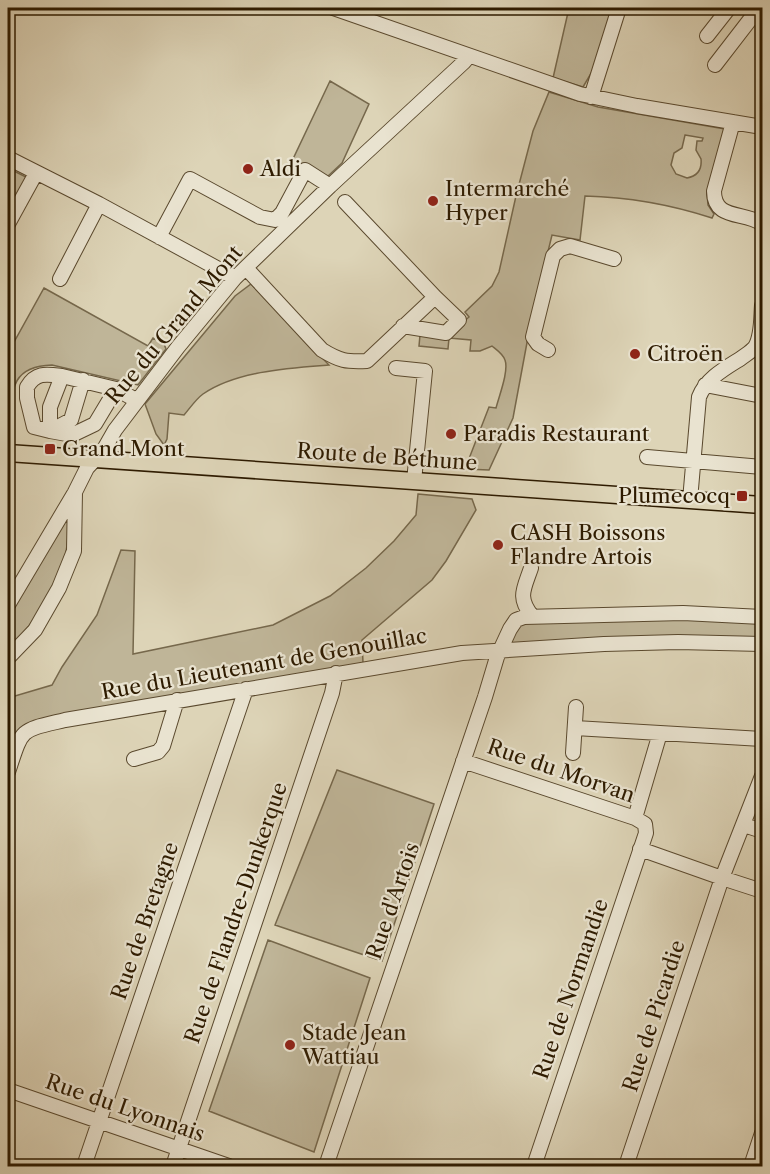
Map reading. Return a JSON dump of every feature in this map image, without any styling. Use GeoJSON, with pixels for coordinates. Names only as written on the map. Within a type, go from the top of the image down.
{"type":"FeatureCollection","features":[{"type":"Feature","properties":{"kind":"main road","name":"Route de Béthune"},"geometry":{"type":"LineString","coordinates":[[8,453],[762,506]]}},
{"type":"Feature","properties":{"kind":"street"},"geometry":{"type":"LineString","coordinates":[[333,8],[553,86],[591,97],[756,126]]}},
{"type":"Feature","properties":{"kind":"street"},"geometry":{"type":"LineString","coordinates":[[591,97],[619,8]]}},
{"type":"Feature","properties":{"kind":"street"},"geometry":{"type":"LineString","coordinates":[[707,36],[729,8]]}},
{"type":"Feature","properties":{"kind":"street"},"geometry":{"type":"LineString","coordinates":[[714,65],[759,8]]}},
{"type":"Feature","properties":{"kind":"street","name":"Rue du Grand Mont"},"geometry":{"type":"LineString","coordinates":[[8,605],[87,468],[136,400],[235,278],[469,56]]}},
{"type":"Feature","properties":{"kind":"street"},"geometry":{"type":"LineString","coordinates":[[733,123],[714,192],[717,205],[727,214],[752,218],[762,224]]}},
{"type":"Feature","properties":{"kind":"street"},"geometry":{"type":"LineString","coordinates":[[8,158],[99,204],[235,278]]}},
{"type":"Feature","properties":{"kind":"street"},"geometry":{"type":"LineString","coordinates":[[159,237],[190,179],[260,217],[275,220],[282,213],[305,170],[330,186]]}},
{"type":"Feature","properties":{"kind":"street"},"geometry":{"type":"LineString","coordinates":[[8,224],[36,173]]}},
{"type":"Feature","properties":{"kind":"street"},"geometry":{"type":"LineString","coordinates":[[345,202],[459,320],[446,333],[403,326]]}},
{"type":"Feature","properties":{"kind":"street"},"geometry":{"type":"LineString","coordinates":[[60,279],[99,204]]}},
{"type":"Feature","properties":{"kind":"street"},"geometry":{"type":"LineString","coordinates":[[548,350],[538,344],[533,337],[554,256],[560,249],[570,246],[614,259]]}},
{"type":"Feature","properties":{"kind":"street"},"geometry":{"type":"LineString","coordinates":[[246,268],[322,350],[337,360],[346,362],[367,361],[435,297]]}},
{"type":"Feature","properties":{"kind":"street"},"geometry":{"type":"LineString","coordinates":[[690,500],[699,397],[705,385],[755,346],[758,340],[762,305]]}},
{"type":"Feature","properties":{"kind":"street"},"geometry":{"type":"LineString","coordinates":[[396,368],[425,370],[414,482]]}},
{"type":"Feature","properties":{"kind":"street"},"geometry":{"type":"LineString","coordinates":[[116,389],[95,424],[72,435],[34,427],[27,398],[27,387],[36,375],[46,374],[83,380],[116,389],[136,400]]}},
{"type":"Feature","properties":{"kind":"street"},"geometry":{"type":"LineString","coordinates":[[50,431],[50,407],[62,376]]}},
{"type":"Feature","properties":{"kind":"street"},"geometry":{"type":"LineString","coordinates":[[50,431],[71,420],[83,380]]}},
{"type":"Feature","properties":{"kind":"street"},"geometry":{"type":"LineString","coordinates":[[705,385],[762,396]]}},
{"type":"Feature","properties":{"kind":"street"},"geometry":{"type":"LineString","coordinates":[[648,457],[762,468]]}},
{"type":"Feature","properties":{"kind":"street"},"geometry":{"type":"LineString","coordinates":[[8,658],[35,630],[59,588],[74,551],[75,492]]}},
{"type":"Feature","properties":{"kind":"street"},"geometry":{"type":"LineString","coordinates":[[531,567],[522,595],[524,606],[532,616]]}},
{"type":"Feature","properties":{"kind":"street"},"geometry":{"type":"LineString","coordinates":[[502,649],[513,622],[519,618],[532,616],[683,613],[762,617]]}},
{"type":"Feature","properties":{"kind":"street","name":"Rue du Lieutenant de Genouillac"},"geometry":{"type":"LineString","coordinates":[[8,772],[22,734],[35,727],[433,656],[502,649],[678,642],[762,644]]}},
{"type":"Feature","properties":{"kind":"street","name":"Rue d'Artois"},"geometry":{"type":"LineString","coordinates":[[326,1167],[497,657],[502,649]]}},
{"type":"Feature","properties":{"kind":"street","name":"Rue de Flandre-Dunkerque"},"geometry":{"type":"LineString","coordinates":[[173,1167],[332,693],[336,673]]}},
{"type":"Feature","properties":{"kind":"street","name":"Rue de Bretagne"},"geometry":{"type":"LineString","coordinates":[[84,1167],[246,689]]}},
{"type":"Feature","properties":{"kind":"street"},"geometry":{"type":"LineString","coordinates":[[134,759],[158,752],[163,746],[177,700]]}},
{"type":"Feature","properties":{"kind":"street"},"geometry":{"type":"LineString","coordinates":[[573,753],[576,707]]}},
{"type":"Feature","properties":{"kind":"street"},"geometry":{"type":"LineString","coordinates":[[575,728],[762,739]]}},
{"type":"Feature","properties":{"kind":"street","name":"Rue de Normandie"},"geometry":{"type":"LineString","coordinates":[[534,1167],[646,833],[640,821],[660,733]]}},
{"type":"Feature","properties":{"kind":"street","name":"Rue du Morvan"},"geometry":{"type":"LineString","coordinates":[[463,761],[640,821]]}},
{"type":"Feature","properties":{"kind":"street","name":"Rue de Picardie"},"geometry":{"type":"LineString","coordinates":[[626,1167],[722,878],[762,776]]}},
{"type":"Feature","properties":{"kind":"street"},"geometry":{"type":"LineString","coordinates":[[744,825],[762,831]]}},
{"type":"Feature","properties":{"kind":"street"},"geometry":{"type":"LineString","coordinates":[[640,849],[762,891]]}},
{"type":"Feature","properties":{"kind":"street","name":"Rue du Lyonnais"},"geometry":{"type":"LineString","coordinates":[[8,1090],[229,1167]]}},
{"type":"Feature","properties":{"kind":"street"},"geometry":{"type":"LineString","coordinates":[[751,1167],[762,1133]]}},
{"type":"Feature","properties":{"kind":"shaded area"},"geometry":{"type":"Polygon","coordinates":[[[569,8],[614,8],[596,65],[583,87],[553,78],[569,8]]]}},
{"type":"Feature","properties":{"kind":"shaded area"},"geometry":{"type":"Polygon","coordinates":[[[330,81],[369,104],[342,163],[327,177],[293,159],[330,81]]]}},
{"type":"Feature","properties":{"kind":"shaded area"},"geometry":{"type":"Polygon","coordinates":[[[549,92],[598,107],[725,129],[707,192],[708,205],[714,214],[712,218],[649,202],[585,196],[580,240],[552,235],[531,321],[513,418],[489,470],[465,469],[489,407],[496,408],[505,377],[505,360],[492,346],[480,351],[470,351],[471,340],[449,338],[448,349],[419,346],[420,335],[446,337],[469,317],[465,312],[492,286],[499,272],[533,131],[549,92]],[[685,135],[682,148],[674,153],[671,165],[676,174],[687,178],[698,172],[701,159],[696,150],[697,141],[702,141],[703,138],[685,135]]]}},
{"type":"Feature","properties":{"kind":"shaded area"},"geometry":{"type":"Polygon","coordinates":[[[8,168],[28,178],[8,214],[8,168]]]}},
{"type":"Feature","properties":{"kind":"shaded area"},"geometry":{"type":"Polygon","coordinates":[[[251,284],[329,365],[264,372],[216,386],[200,396],[184,415],[169,413],[167,439],[164,445],[156,434],[145,404],[235,296],[251,284]]]}},
{"type":"Feature","properties":{"kind":"shaded area"},"geometry":{"type":"Polygon","coordinates":[[[44,288],[148,346],[153,338],[164,344],[166,349],[138,385],[52,365],[30,369],[22,374],[14,388],[13,420],[8,428],[8,353],[44,288]]]}},
{"type":"Feature","properties":{"kind":"shaded area"},"geometry":{"type":"Polygon","coordinates":[[[418,494],[472,499],[476,510],[432,580],[362,640],[363,663],[28,725],[8,756],[8,698],[52,685],[97,615],[121,550],[135,551],[133,654],[273,625],[330,596],[366,568],[394,541],[416,515],[418,494]]]}},
{"type":"Feature","properties":{"kind":"shaded area"},"geometry":{"type":"Polygon","coordinates":[[[65,512],[70,515],[66,552],[58,580],[36,617],[8,650],[8,612],[65,512]]]}},
{"type":"Feature","properties":{"kind":"shaded area"},"geometry":{"type":"Polygon","coordinates":[[[762,617],[762,644],[510,650],[510,629],[522,618],[762,617]]]}},
{"type":"Feature","properties":{"kind":"shaded area","name":"Stade Jean Wattiau"},"geometry":{"type":"Polygon","coordinates":[[[337,770],[434,804],[382,961],[275,925],[337,770]]]}},
{"type":"Feature","properties":{"kind":"shaded area","name":"Stade Jean Wattiau"},"geometry":{"type":"Polygon","coordinates":[[[268,940],[370,978],[314,1152],[209,1111],[268,940]]]}},
{"type":"Feature","properties":{"kind":"place","name":"Aldi"},"geometry":{"type":"Point","coordinates":[248,169]}},
{"type":"Feature","properties":{"kind":"place","name":"Intermarché Hyper"},"geometry":{"type":"Point","coordinates":[433,201]}},
{"type":"Feature","properties":{"kind":"place","name":"Citroën"},"geometry":{"type":"Point","coordinates":[635,354]}},
{"type":"Feature","properties":{"kind":"place","name":"Paradis Restaurant"},"geometry":{"type":"Point","coordinates":[451,434]}},
{"type":"Feature","properties":{"kind":"place","name":"Grand Mont"},"geometry":{"type":"Point","coordinates":[50,449]}},
{"type":"Feature","properties":{"kind":"place","name":"Plumecocq"},"geometry":{"type":"Point","coordinates":[742,496]}},
{"type":"Feature","properties":{"kind":"place","name":"CASH Boissons Flandre Artois"},"geometry":{"type":"Point","coordinates":[498,545]}},
{"type":"Feature","properties":{"kind":"place","name":"Stade Jean Wattiau"},"geometry":{"type":"Point","coordinates":[290,1045]}}]}
